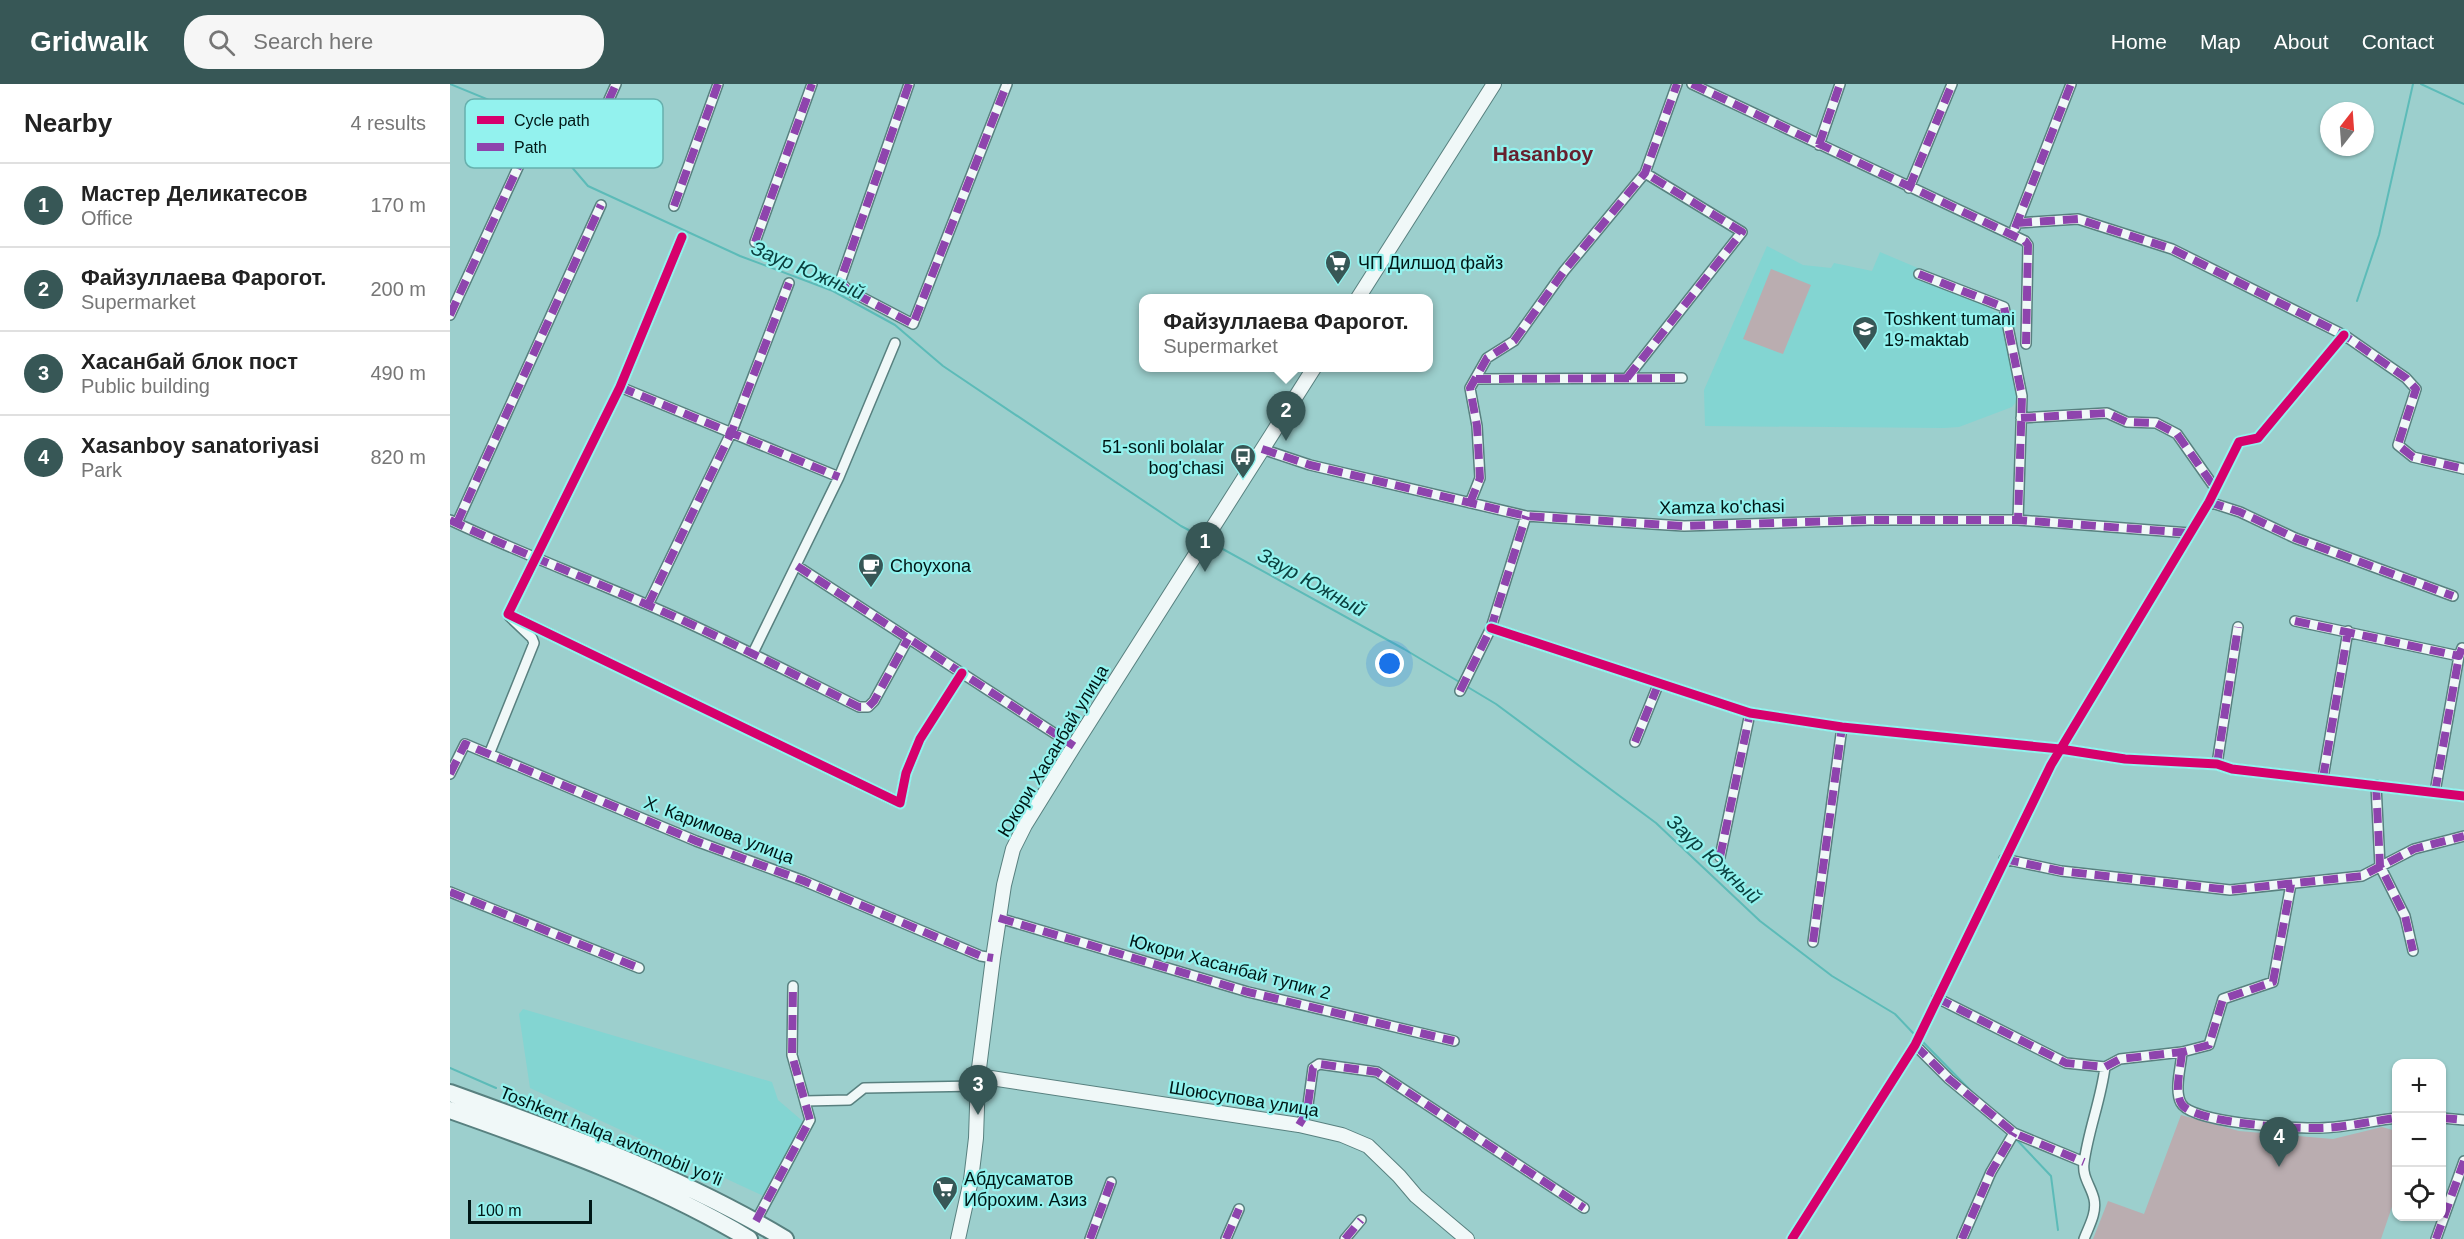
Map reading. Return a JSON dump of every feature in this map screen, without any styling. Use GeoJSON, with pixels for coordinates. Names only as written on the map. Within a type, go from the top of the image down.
{"type":"FeatureCollection","features":[{"type":"Feature","properties":{"kind":"highway","name":"Toshkent halqa avtomobil yo'li"},"geometry":{"type":"LineString","coordinates":[[450,1093],[663,1176],[756,1221],[785,1239]]}},
{"type":"Feature","properties":{"kind":"highway","name":"Toshkent halqa avtomobil yo'li"},"geometry":{"type":"LineString","coordinates":[[450,1110],[615,1173],[691,1207],[749,1239]]}},
{"type":"Feature","properties":{"kind":"street"},"geometry":{"type":"LineString","coordinates":[[609,99],[616,84]]}},
{"type":"Feature","properties":{"kind":"street"},"geometry":{"type":"LineString","coordinates":[[674,206],[718,84]]}},
{"type":"Feature","properties":{"kind":"street"},"geometry":{"type":"LineString","coordinates":[[755,242],[812,84]]}},
{"type":"Feature","properties":{"kind":"street"},"geometry":{"type":"LineString","coordinates":[[909,84],[840,282],[848,290],[914,324],[1006,84]]}},
{"type":"Feature","properties":{"kind":"street"},"geometry":{"type":"LineString","coordinates":[[1361,294],[1494,84]]}},
{"type":"Feature","properties":{"kind":"street"},"geometry":{"type":"LineString","coordinates":[[1470,503],[1480,478],[1477,426],[1470,388],[1487,358],[1514,340],[1564,271],[1645,173],[1677,84]]}},
{"type":"Feature","properties":{"kind":"street"},"geometry":{"type":"LineString","coordinates":[[1692,84],[2025,241],[2028,245],[2026,344]]}},
{"type":"Feature","properties":{"kind":"street"},"geometry":{"type":"LineString","coordinates":[[1820,145],[1840,84]]}},
{"type":"Feature","properties":{"kind":"street"},"geometry":{"type":"LineString","coordinates":[[1909,188],[1952,84]]}},
{"type":"Feature","properties":{"kind":"street"},"geometry":{"type":"LineString","coordinates":[[2012,236],[2071,84]]}},
{"type":"Feature","properties":{"kind":"street"},"geometry":{"type":"LineString","coordinates":[[450,315],[518,168]]}},
{"type":"Feature","properties":{"kind":"street"},"geometry":{"type":"LineString","coordinates":[[1627,378],[1742,232],[1645,173]]}},
{"type":"Feature","properties":{"kind":"street"},"geometry":{"type":"LineString","coordinates":[[601,205],[453,521],[535,559],[648,604],[753,653],[859,707],[868,707],[873,701],[908,639]]}},
{"type":"Feature","properties":{"kind":"street"},"geometry":{"type":"LineString","coordinates":[[2017,223],[2078,219],[2172,249],[2344,335],[2406,378],[2416,389],[2398,445],[2413,457],[2464,469]]}},
{"type":"Feature","properties":{"kind":"street"},"geometry":{"type":"LineString","coordinates":[[508,614],[620,387],[682,237]]}},
{"type":"Feature","properties":{"kind":"street"},"geometry":{"type":"LineString","coordinates":[[1920,274],[2004,307],[2022,396],[2018,520]]}},
{"type":"Feature","properties":{"kind":"street"},"geometry":{"type":"LineString","coordinates":[[648,604],[732,432],[789,283]]}},
{"type":"Feature","properties":{"kind":"street"},"geometry":{"type":"LineString","coordinates":[[1792,1239],[1915,1044],[2060,749],[2209,502],[2239,442],[2258,438],[2344,335]]}},
{"type":"Feature","properties":{"kind":"street"},"geometry":{"type":"LineString","coordinates":[[753,653],[839,477],[895,343]]}},
{"type":"Feature","properties":{"kind":"street","name":"Юкори Хасанбай улица"},"geometry":{"type":"LineString","coordinates":[[958,1239],[971,1180],[976,1138],[978,1081],[993,958],[1006,875],[1017,840],[1074,746],[1311,372]]}},
{"type":"Feature","properties":{"kind":"street"},"geometry":{"type":"LineString","coordinates":[[1476,378],[1682,378]]}},
{"type":"Feature","properties":{"kind":"street"},"geometry":{"type":"LineString","coordinates":[[620,387],[839,477]]}},
{"type":"Feature","properties":{"kind":"street"},"geometry":{"type":"LineString","coordinates":[[2021,418],[2107,413],[2127,422],[2156,423],[2177,434],[2215,488]]}},
{"type":"Feature","properties":{"kind":"street","name":"Xamza ko'chasi"},"geometry":{"type":"LineString","coordinates":[[1262,449],[1310,465],[1526,516],[1684,526],[1869,520],[2018,520],[2190,533]]}},
{"type":"Feature","properties":{"kind":"street"},"geometry":{"type":"LineString","coordinates":[[2209,502],[2240,513],[2295,538],[2452,596]]}},
{"type":"Feature","properties":{"kind":"street"},"geometry":{"type":"LineString","coordinates":[[1460,691],[1491,628],[1526,516]]}},
{"type":"Feature","properties":{"kind":"street"},"geometry":{"type":"LineString","coordinates":[[797,566],[1074,746]]}},
{"type":"Feature","properties":{"kind":"street"},"geometry":{"type":"LineString","coordinates":[[508,614],[900,803],[906,773],[920,739],[962,673]]}},
{"type":"Feature","properties":{"kind":"street"},"geometry":{"type":"LineString","coordinates":[[490,752],[533,649],[532,638],[508,614]]}},
{"type":"Feature","properties":{"kind":"street"},"geometry":{"type":"LineString","coordinates":[[2295,621],[2460,652],[2435,792]]}},
{"type":"Feature","properties":{"kind":"street"},"geometry":{"type":"LineString","coordinates":[[2217,764],[2238,627]]}},
{"type":"Feature","properties":{"kind":"street"},"geometry":{"type":"LineString","coordinates":[[1491,628],[1658,685],[1750,713],[1842,727],[2060,749],[2125,759],[2217,764],[2232,769],[2464,796]]}},
{"type":"Feature","properties":{"kind":"street"},"geometry":{"type":"LineString","coordinates":[[532,638],[540,630]]}},
{"type":"Feature","properties":{"kind":"street"},"geometry":{"type":"LineString","coordinates":[[2323,778],[2348,631]]}},
{"type":"Feature","properties":{"kind":"street"},"geometry":{"type":"LineString","coordinates":[[1635,742],[1658,685]]}},
{"type":"Feature","properties":{"kind":"street"},"geometry":{"type":"LineString","coordinates":[[1720,857],[1750,713]]}},
{"type":"Feature","properties":{"kind":"street"},"geometry":{"type":"LineString","coordinates":[[1814,942],[1842,727]]}},
{"type":"Feature","properties":{"kind":"street","name":"Х. Каримова улица"},"geometry":{"type":"LineString","coordinates":[[450,774],[465,744],[490,752],[696,841],[804,881],[981,956],[993,958]]}},
{"type":"Feature","properties":{"kind":"street"},"geometry":{"type":"LineString","coordinates":[[2376,785],[2380,866],[2405,916],[2413,951]]}},
{"type":"Feature","properties":{"kind":"street"},"geometry":{"type":"LineString","coordinates":[[2004,859],[2061,871],[2230,891],[2362,876],[2414,849],[2464,836]]}},
{"type":"Feature","properties":{"kind":"street"},"geometry":{"type":"LineString","coordinates":[[1937,998],[2066,1063],[2105,1068],[2120,1059],[2182,1052],[2209,1044],[2223,999],[2273,982],[2291,884]]}},
{"type":"Feature","properties":{"kind":"street"},"geometry":{"type":"LineString","coordinates":[[450,892],[639,968]]}},
{"type":"Feature","properties":{"kind":"street","name":"Юкори Хасанбай тупик 2"},"geometry":{"type":"LineString","coordinates":[[999,918],[1248,992],[1454,1041]]}},
{"type":"Feature","properties":{"kind":"street"},"geometry":{"type":"LineString","coordinates":[[756,1221],[810,1120],[792,1055],[793,986]]}},
{"type":"Feature","properties":{"kind":"street"},"geometry":{"type":"LineString","coordinates":[[1915,1044],[1950,1079],[2014,1133],[2084,1162]]}},
{"type":"Feature","properties":{"kind":"street"},"geometry":{"type":"LineString","coordinates":[[2182,1052],[2180,1102],[2186,1109],[2217,1119],[2228,1122],[2319,1128],[2392,1119]]}},
{"type":"Feature","properties":{"kind":"street"},"geometry":{"type":"LineString","coordinates":[[1299,1125],[1307,1112],[1314,1068],[1319,1064],[1377,1072],[1584,1208]]}},
{"type":"Feature","properties":{"kind":"street"},"geometry":{"type":"LineString","coordinates":[[2084,1239],[2093,1216],[2094,1202],[2086,1179],[2084,1162],[2105,1068]]}},
{"type":"Feature","properties":{"kind":"street"},"geometry":{"type":"LineString","coordinates":[[805,1101],[849,1100],[864,1088],[978,1081]]}},
{"type":"Feature","properties":{"kind":"street","name":"Шоюсупова улица"},"geometry":{"type":"LineString","coordinates":[[978,1081],[1299,1125],[1342,1135],[1368,1146],[1416,1196],[1467,1239]]}},
{"type":"Feature","properties":{"kind":"street"},"geometry":{"type":"LineString","coordinates":[[2446,1118],[2464,1120]]}},
{"type":"Feature","properties":{"kind":"street"},"geometry":{"type":"LineString","coordinates":[[1962,1239],[1991,1172],[2014,1133]]}},
{"type":"Feature","properties":{"kind":"street"},"geometry":{"type":"LineString","coordinates":[[2436,1239],[2464,1161]]}},
{"type":"Feature","properties":{"kind":"street"},"geometry":{"type":"LineString","coordinates":[[1090,1239],[1111,1182]]}},
{"type":"Feature","properties":{"kind":"street"},"geometry":{"type":"LineString","coordinates":[[1226,1239],[1239,1209]]}},
{"type":"Feature","properties":{"kind":"street"},"geometry":{"type":"LineString","coordinates":[[1344,1239],[1361,1220]]}},
{"type":"Feature","properties":{"kind":"shaded area","name":"Toshkent tumani 19-maktab"},"geometry":{"type":"Polygon","coordinates":[[[1767,246],[1803,265],[1831,268],[1834,263],[1872,271],[1880,252],[1996,301],[1992,310],[2000,314],[2018,395],[2017,401],[2012,407],[1959,427],[1705,426],[1704,390],[1767,246]]]}},
{"type":"Feature","properties":{"kind":"shaded area"},"geometry":{"type":"Polygon","coordinates":[[[1771,269],[1811,285],[1783,354],[1743,339],[1771,269]]]}},
{"type":"Feature","properties":{"kind":"shaded area"},"geometry":{"type":"Polygon","coordinates":[[[523,1009],[772,1082],[778,1100],[806,1124],[770,1199],[530,1088],[519,1014],[523,1009]]]}},
{"type":"Feature","properties":{"kind":"shaded area"},"geometry":{"type":"Polygon","coordinates":[[[2181,1115],[2239,1131],[2333,1139],[2382,1127],[2392,1130],[2392,1207],[2381,1239],[2093,1239],[2108,1201],[2144,1214],[2181,1115]]]}},
{"type":"Feature","properties":{"kind":"waterway","name":"Заур Южный"},"geometry":{"type":"LineString","coordinates":[[450,84],[487,99]]}},
{"type":"Feature","properties":{"kind":"waterway"},"geometry":{"type":"LineString","coordinates":[[2357,301],[2379,235],[2413,84]]}},
{"type":"Feature","properties":{"kind":"waterway"},"geometry":{"type":"LineString","coordinates":[[2421,84],[2464,104]]}},
{"type":"Feature","properties":{"kind":"waterway","name":"Заур Южный"},"geometry":{"type":"LineString","coordinates":[[573,168],[588,186],[740,256],[833,291],[895,325],[943,366],[1181,526],[1200,536]]}},
{"type":"Feature","properties":{"kind":"waterway","name":"Заур Южный"},"geometry":{"type":"LineString","coordinates":[[1210,542],[1461,683]]}},
{"type":"Feature","properties":{"kind":"waterway","name":"Заур Южный"},"geometry":{"type":"LineString","coordinates":[[1466,686],[1496,704],[1656,823],[1760,921],[1832,976],[1895,1014],[1915,1035]]}},
{"type":"Feature","properties":{"kind":"waterway","name":"Заур Южный"},"geometry":{"type":"LineString","coordinates":[[1922,1041],[1974,1094]]}},
{"type":"Feature","properties":{"kind":"waterway"},"geometry":{"type":"LineString","coordinates":[[450,1068],[496,1088]]}},
{"type":"Feature","properties":{"kind":"waterway","name":"Заур Южный"},"geometry":{"type":"LineString","coordinates":[[2015,1138],[2051,1176],[2058,1230]]}},
{"type":"Feature","properties":{"kind":"marked path"},"geometry":{"type":"LineString","coordinates":[[609,99],[616,84]]}},
{"type":"Feature","properties":{"kind":"marked path"},"geometry":{"type":"LineString","coordinates":[[674,206],[718,84]]}},
{"type":"Feature","properties":{"kind":"marked path"},"geometry":{"type":"LineString","coordinates":[[755,242],[812,84]]}},
{"type":"Feature","properties":{"kind":"marked path"},"geometry":{"type":"LineString","coordinates":[[909,84],[840,282],[848,290],[913,324],[1007,84]]}},
{"type":"Feature","properties":{"kind":"marked path"},"geometry":{"type":"LineString","coordinates":[[1470,503],[1480,478],[1477,426],[1470,388],[1487,358],[1514,341],[1564,271],[1645,173],[1677,84]]}},
{"type":"Feature","properties":{"kind":"marked path"},"geometry":{"type":"LineString","coordinates":[[1692,84],[2025,241],[2028,245],[2026,344]]}},
{"type":"Feature","properties":{"kind":"marked path"},"geometry":{"type":"LineString","coordinates":[[1819,145],[1840,84]]}},
{"type":"Feature","properties":{"kind":"marked path"},"geometry":{"type":"LineString","coordinates":[[1909,188],[1952,84]]}},
{"type":"Feature","properties":{"kind":"marked path"},"geometry":{"type":"LineString","coordinates":[[2015,228],[2071,84]]}},
{"type":"Feature","properties":{"kind":"marked path"},"geometry":{"type":"LineString","coordinates":[[450,315],[518,168]]}},
{"type":"Feature","properties":{"kind":"marked path"},"geometry":{"type":"LineString","coordinates":[[1627,378],[1742,232],[1645,173]]}},
{"type":"Feature","properties":{"kind":"marked path"},"geometry":{"type":"LineString","coordinates":[[457,523],[601,205]]}},
{"type":"Feature","properties":{"kind":"marked path"},"geometry":{"type":"LineString","coordinates":[[2017,223],[2078,219],[2172,249],[2344,335],[2406,378],[2416,389],[2398,445],[2413,457],[2464,469]]}},
{"type":"Feature","properties":{"kind":"marked path"},"geometry":{"type":"LineString","coordinates":[[1919,274],[2004,307],[2022,396],[2018,520]]}},
{"type":"Feature","properties":{"kind":"marked path"},"geometry":{"type":"LineString","coordinates":[[648,605],[732,431],[789,283]]}},
{"type":"Feature","properties":{"kind":"marked path"},"geometry":{"type":"LineString","coordinates":[[1476,379],[1682,378]]}},
{"type":"Feature","properties":{"kind":"marked path"},"geometry":{"type":"LineString","coordinates":[[620,387],[839,477]]}},
{"type":"Feature","properties":{"kind":"marked path"},"geometry":{"type":"LineString","coordinates":[[2021,418],[2107,413],[2127,422],[2156,423],[2177,434],[2215,488]]}},
{"type":"Feature","properties":{"kind":"marked path"},"geometry":{"type":"LineString","coordinates":[[1262,449],[1310,465],[1526,516],[1684,526],[1869,520],[2018,520],[2190,533]]}},
{"type":"Feature","properties":{"kind":"marked path"},"geometry":{"type":"LineString","coordinates":[[2209,502],[2240,512],[2295,538],[2453,596]]}},
{"type":"Feature","properties":{"kind":"marked path"},"geometry":{"type":"LineString","coordinates":[[1460,691],[1491,628],[1526,516]]}},
{"type":"Feature","properties":{"kind":"marked path"},"geometry":{"type":"LineString","coordinates":[[450,520],[675,617],[859,707],[868,707],[874,701],[908,639]]}},
{"type":"Feature","properties":{"kind":"marked path"},"geometry":{"type":"LineString","coordinates":[[797,566],[1074,746]]}},
{"type":"Feature","properties":{"kind":"marked path"},"geometry":{"type":"LineString","coordinates":[[2295,621],[2459,656],[2462,648]]}},
{"type":"Feature","properties":{"kind":"marked path"},"geometry":{"type":"LineString","coordinates":[[2217,764],[2238,627]]}},
{"type":"Feature","properties":{"kind":"marked path"},"geometry":{"type":"LineString","coordinates":[[2323,778],[2348,631]]}},
{"type":"Feature","properties":{"kind":"marked path"},"geometry":{"type":"LineString","coordinates":[[2435,792],[2459,656]]}},
{"type":"Feature","properties":{"kind":"marked path"},"geometry":{"type":"LineString","coordinates":[[1635,742],[1658,685]]}},
{"type":"Feature","properties":{"kind":"marked path"},"geometry":{"type":"LineString","coordinates":[[1720,857],[1750,713]]}},
{"type":"Feature","properties":{"kind":"marked path"},"geometry":{"type":"LineString","coordinates":[[1813,942],[1842,727]]}},
{"type":"Feature","properties":{"kind":"marked path"},"geometry":{"type":"LineString","coordinates":[[450,774],[465,744],[696,841],[804,881],[981,956],[993,958]]}},
{"type":"Feature","properties":{"kind":"marked path"},"geometry":{"type":"LineString","coordinates":[[2376,785],[2380,866],[2405,916],[2413,951]]}},
{"type":"Feature","properties":{"kind":"marked path"},"geometry":{"type":"LineString","coordinates":[[2004,859],[2061,871],[2230,890],[2362,876],[2414,849],[2464,836]]}},
{"type":"Feature","properties":{"kind":"marked path"},"geometry":{"type":"LineString","coordinates":[[1937,998],[2066,1063],[2105,1067],[2120,1059],[2182,1052],[2209,1045],[2223,999],[2273,982],[2291,884]]}},
{"type":"Feature","properties":{"kind":"marked path"},"geometry":{"type":"LineString","coordinates":[[450,892],[639,968]]}},
{"type":"Feature","properties":{"kind":"marked path"},"geometry":{"type":"LineString","coordinates":[[999,918],[1248,992],[1454,1041]]}},
{"type":"Feature","properties":{"kind":"marked path"},"geometry":{"type":"LineString","coordinates":[[756,1221],[810,1120],[792,1055],[793,986]]}},
{"type":"Feature","properties":{"kind":"marked path"},"geometry":{"type":"LineString","coordinates":[[1915,1045],[1949,1079],[2014,1133],[2084,1162]]}},
{"type":"Feature","properties":{"kind":"marked path"},"geometry":{"type":"LineString","coordinates":[[2182,1052],[2178,1085],[2179,1098],[2189,1110],[2203,1115],[2267,1126],[2307,1128],[2338,1127],[2392,1119]]}},
{"type":"Feature","properties":{"kind":"marked path"},"geometry":{"type":"LineString","coordinates":[[1299,1125],[1307,1112],[1313,1068],[1319,1064],[1377,1072],[1584,1208]]}},
{"type":"Feature","properties":{"kind":"marked path"},"geometry":{"type":"LineString","coordinates":[[2446,1118],[2464,1120]]}},
{"type":"Feature","properties":{"kind":"marked path"},"geometry":{"type":"LineString","coordinates":[[1962,1239],[1991,1172],[2014,1133]]}},
{"type":"Feature","properties":{"kind":"marked path"},"geometry":{"type":"LineString","coordinates":[[2436,1239],[2464,1161]]}},
{"type":"Feature","properties":{"kind":"marked path"},"geometry":{"type":"LineString","coordinates":[[1090,1239],[1111,1182]]}},
{"type":"Feature","properties":{"kind":"marked path"},"geometry":{"type":"LineString","coordinates":[[1226,1239],[1239,1209]]}},
{"type":"Feature","properties":{"kind":"marked path"},"geometry":{"type":"LineString","coordinates":[[1345,1239],[1361,1220]]}},
{"type":"Feature","properties":{"kind":"cycle path"},"geometry":{"type":"LineString","coordinates":[[682,237],[620,387],[508,614],[900,803],[906,773],[920,739],[962,673]]}},
{"type":"Feature","properties":{"kind":"cycle path"},"geometry":{"type":"LineString","coordinates":[[1792,1239],[1915,1045],[2051,765],[2209,502],[2239,442],[2258,438],[2344,335]]}},
{"type":"Feature","properties":{"kind":"cycle path"},"geometry":{"type":"LineString","coordinates":[[1491,628],[1750,713],[1842,727],[2060,749],[2125,759],[2217,764],[2232,769],[2464,796]]}},
{"type":"Feature","properties":{"kind":"place","name":"ЧП Дилшод файз"},"geometry":{"type":"Point","coordinates":[1338,286]}},
{"type":"Feature","properties":{"kind":"place","name":"Toshkent tumani 19-maktab"},"geometry":{"type":"Point","coordinates":[1865,352]}},
{"type":"Feature","properties":{"kind":"place","name":"Файзуллаева Фарогот."},"geometry":{"type":"Point","coordinates":[1286,441]}},
{"type":"Feature","properties":{"kind":"place","name":"51-sonli bolalar bog'chasi"},"geometry":{"type":"Point","coordinates":[1243,480]}},
{"type":"Feature","properties":{"kind":"place","name":"Мастер Деликатесов"},"geometry":{"type":"Point","coordinates":[1205,572]}},
{"type":"Feature","properties":{"kind":"place","name":"Choyxona"},"geometry":{"type":"Point","coordinates":[871,589]}},
{"type":"Feature","properties":{"kind":"place","name":"Хасанбай блок пост"},"geometry":{"type":"Point","coordinates":[978,1115]}},
{"type":"Feature","properties":{"kind":"place","name":"Xasanboy sanatoriyasi"},"geometry":{"type":"Point","coordinates":[2279,1167]}},
{"type":"Feature","properties":{"kind":"place","name":"Абдусаматов Иброхим. Азиз"},"geometry":{"type":"Point","coordinates":[945,1212]}},
{"type":"Feature","properties":{"kind":"district","name":"Hasanboy"},"geometry":{"type":"Point","coordinates":[1543,153]}}]}
